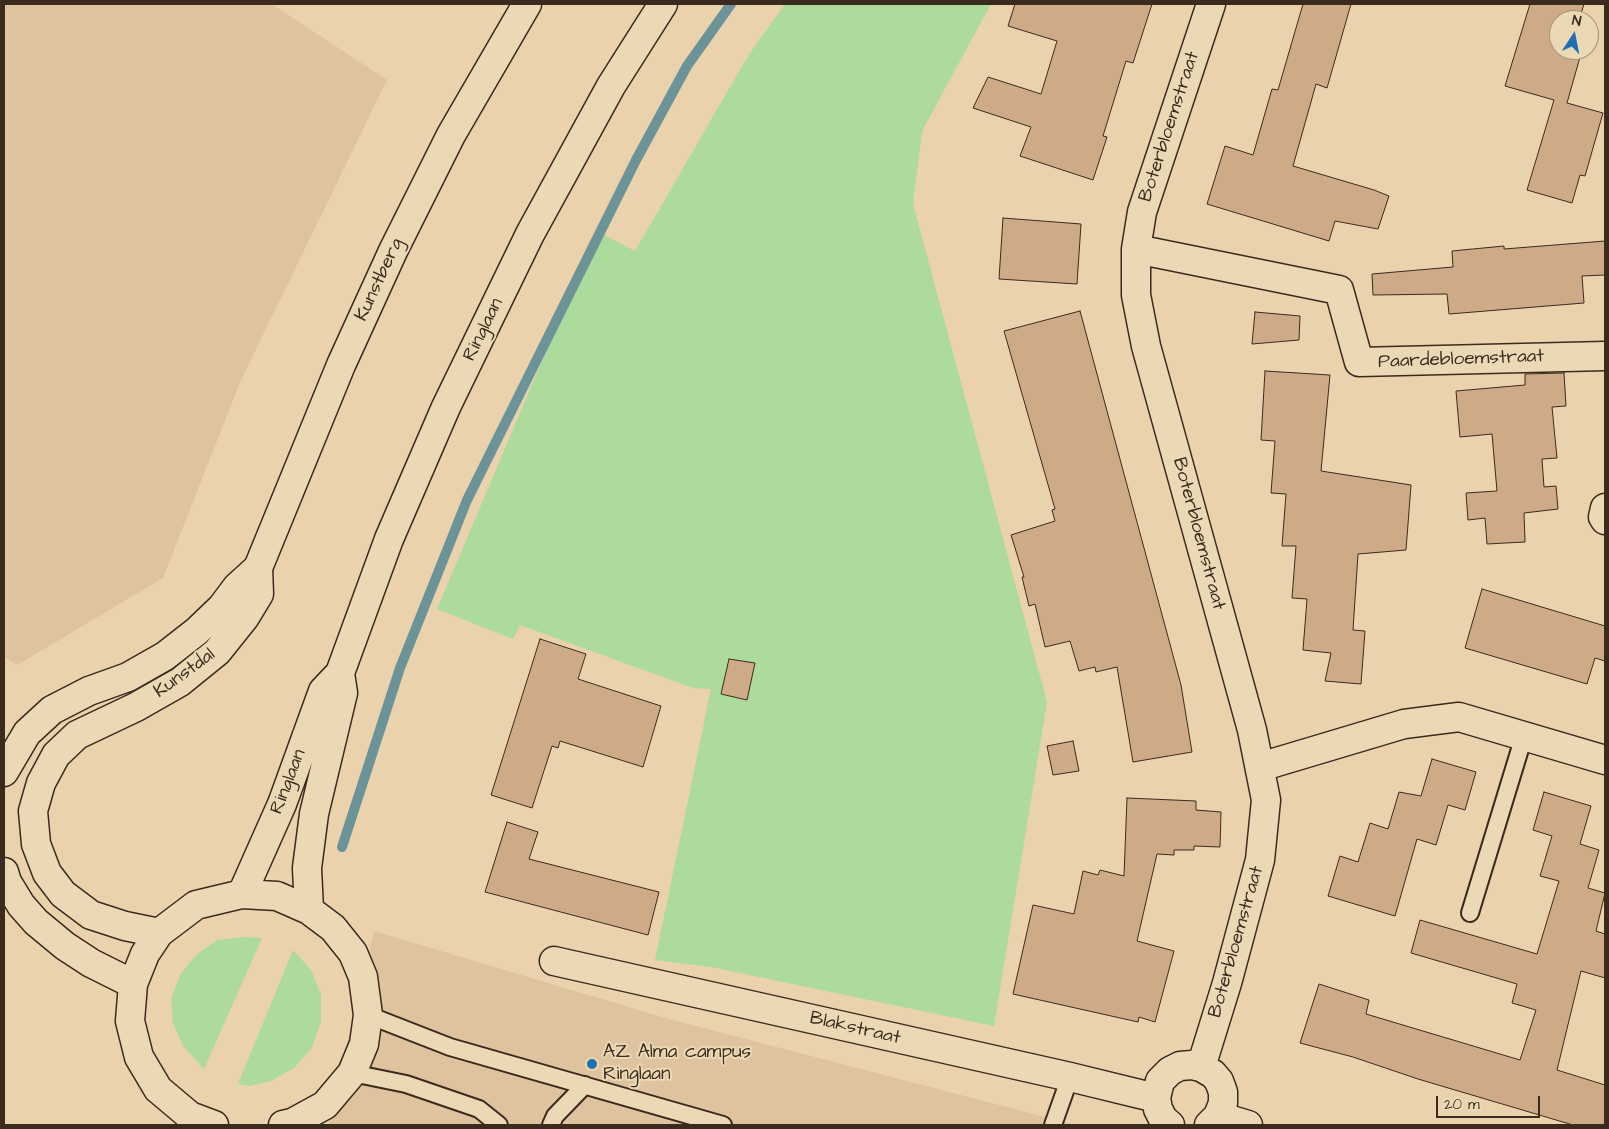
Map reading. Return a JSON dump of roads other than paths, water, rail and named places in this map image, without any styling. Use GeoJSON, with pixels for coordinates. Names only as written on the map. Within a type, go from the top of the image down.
{"type":"FeatureCollection","features":[{"type":"Feature","properties":{"kind":"street","name":"Kunstberg"},"geometry":{"type":"LineString","coordinates":[[258,568],[341,365],[393,251],[451,135],[526,4]]}},
{"type":"Feature","properties":{"kind":"street","name":"Ringlaan"},"geometry":{"type":"LineString","coordinates":[[242,894],[282,804],[323,691],[340,673],[389,538],[450,398],[530,234],[611,86],[663,4]]}},
{"type":"Feature","properties":{"kind":"street","name":"Boterbloemstraat"},"geometry":{"type":"LineString","coordinates":[[1201,1067],[1227,983],[1260,860],[1266,800],[1252,730],[1146,346],[1136,295],[1136,249],[1142,212],[1212,4]]}},
{"type":"Feature","properties":{"kind":"street","name":"Paardebloemstraat"},"geometry":{"type":"LineString","coordinates":[[1136,249],[1339,290],[1359,362],[1605,356]]}},
{"type":"Feature","properties":{"kind":"street"},"geometry":{"type":"LineString","coordinates":[[1605,508],[1605,520]]}},
{"type":"Feature","properties":{"kind":"street","name":"Kunstdal"},"geometry":{"type":"LineString","coordinates":[[4,772],[27,733],[52,710],[89,691],[128,677],[165,656],[197,631],[222,607],[237,587],[258,568]]}},
{"type":"Feature","properties":{"kind":"street","name":"Kunstdal"},"geometry":{"type":"LineString","coordinates":[[159,934],[91,915],[63,894],[47,873],[36,844],[33,811],[41,783],[56,755],[77,735],[136,707],[180,682],[217,652],[245,617],[259,594],[258,568]]}},
{"type":"Feature","properties":{"kind":"street","name":"Ringlaan"},"geometry":{"type":"LineString","coordinates":[[309,910],[307,868],[314,814],[343,693],[340,673]]}},
{"type":"Feature","properties":{"kind":"street"},"geometry":{"type":"LineString","coordinates":[[1260,767],[1404,724],[1459,717],[1605,760]]}},
{"type":"Feature","properties":{"kind":"street"},"geometry":{"type":"LineString","coordinates":[[4,872],[7,882],[21,905],[36,922],[65,946],[91,963],[133,984]]}},
{"type":"Feature","properties":{"kind":"street"},"geometry":{"type":"LineString","coordinates":[[198,1122],[158,1089],[139,1057],[130,1021],[133,984],[145,954],[159,934],[196,905],[242,894],[277,896],[309,910],[333,928],[353,954],[363,977],[368,1015],[364,1044],[352,1073],[325,1104],[292,1123],[283,1125]]}},
{"type":"Feature","properties":{"kind":"street","name":"Blakstraat"},"geometry":{"type":"LineString","coordinates":[[554,962],[1070,1077],[1156,1098]]}},
{"type":"Feature","properties":{"kind":"street"},"geometry":{"type":"LineString","coordinates":[[1170,1125],[1163,1119],[1158,1109],[1156,1098],[1160,1081],[1170,1071],[1180,1066],[1192,1065],[1201,1067],[1219,1080],[1223,1092],[1223,1103],[1214,1121],[1248,1125]]}},
{"type":"Feature","properties":{"kind":"lane"},"geometry":{"type":"LineString","coordinates":[[1470,913],[1524,736]]}},
{"type":"Feature","properties":{"kind":"lane"},"geometry":{"type":"LineString","coordinates":[[368,1015],[450,1047],[723,1125]]}},
{"type":"Feature","properties":{"kind":"lane"},"geometry":{"type":"LineString","coordinates":[[352,1073],[406,1084],[479,1109],[499,1125]]}},
{"type":"Feature","properties":{"kind":"lane"},"geometry":{"type":"LineString","coordinates":[[1053,1125],[1070,1077]]}},
{"type":"Feature","properties":{"kind":"lane"},"geometry":{"type":"LineString","coordinates":[[551,1125],[555,1116],[585,1085]]}},
{"type":"Feature","properties":{"kind":"waterway"},"geometry":{"type":"LineString","coordinates":[[342,847],[400,668],[467,500],[636,160],[687,66],[731,4]]}},
{"type":"Feature","properties":{"kind":"place","name":"AZ Alma campus Ringlaan"},"geometry":{"type":"Point","coordinates":[592,1064]}}]}
